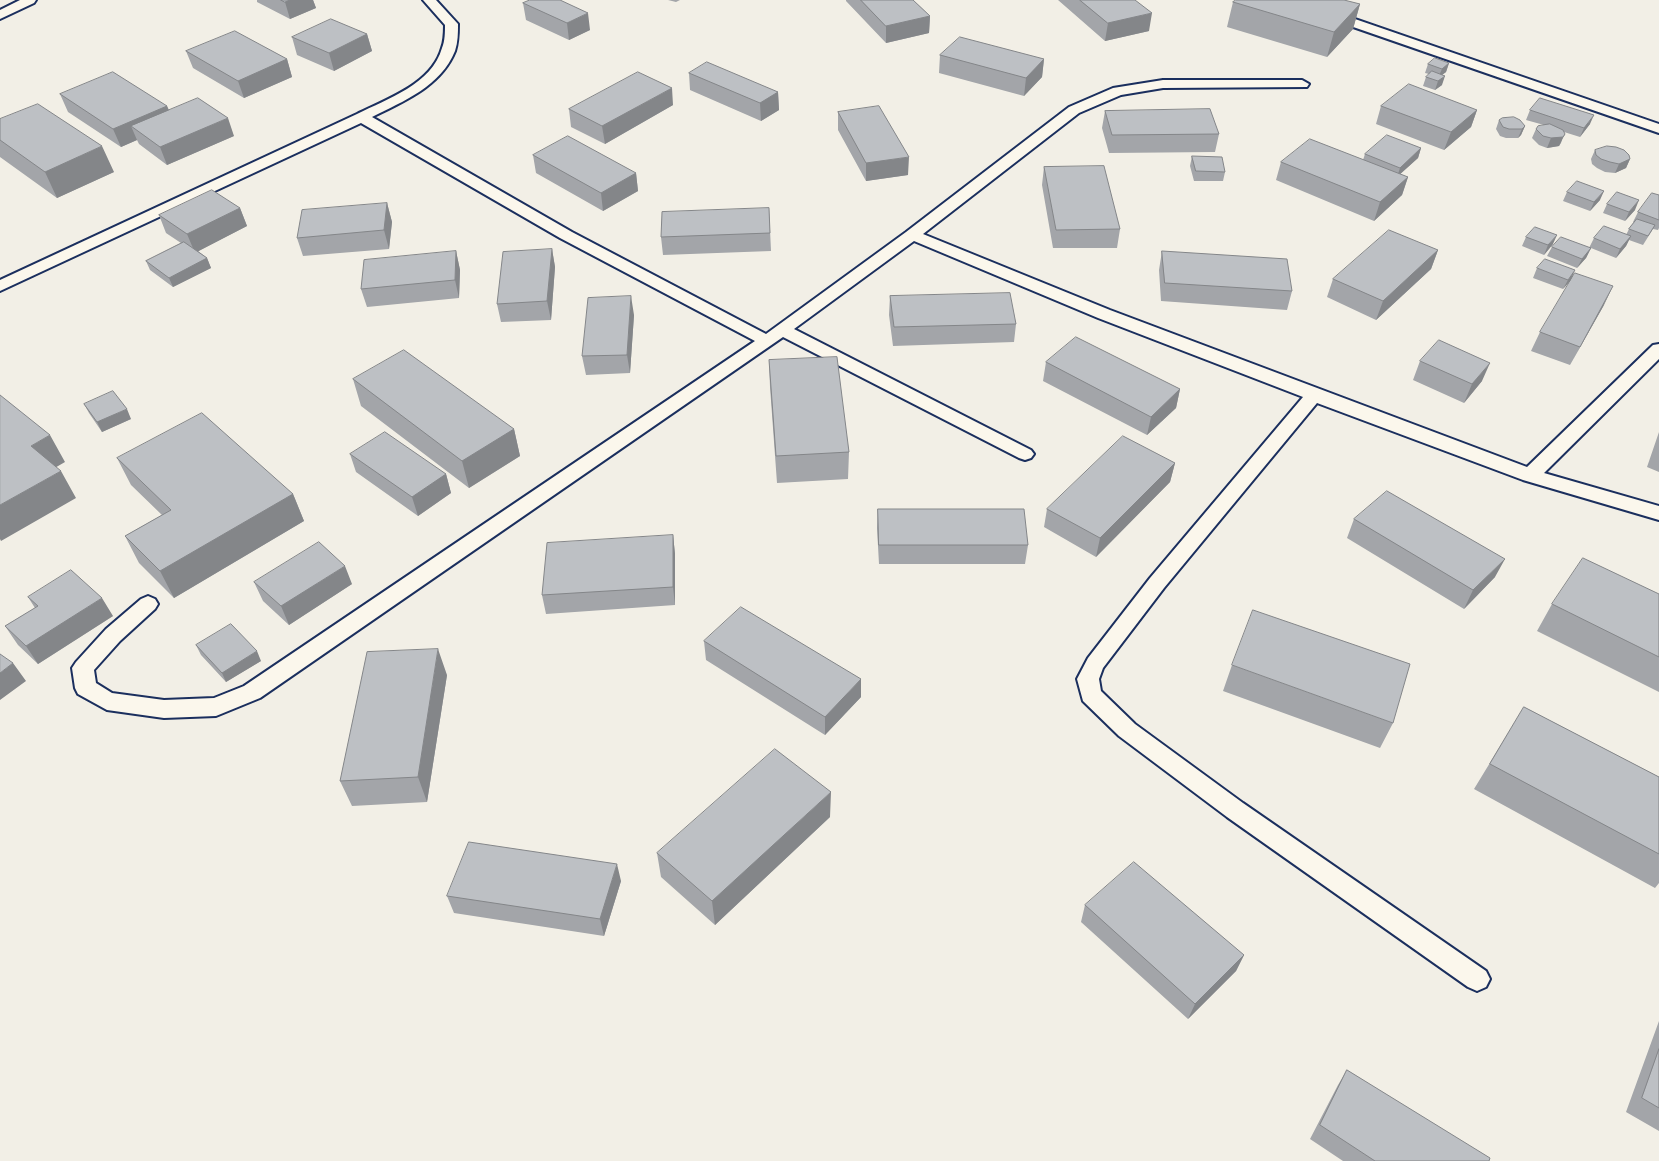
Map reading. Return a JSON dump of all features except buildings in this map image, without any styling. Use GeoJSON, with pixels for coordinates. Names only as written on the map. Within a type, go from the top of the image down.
{"type":"FeatureCollection","features":[{"type":"Feature","properties":{"kind":"lane"},"geometry":{"type":"LineString","coordinates":[[0,15],[30,0]]}},
{"type":"Feature","properties":{"kind":"lane"},"geometry":{"type":"LineString","coordinates":[[0,286],[362,117],[410,92],[436,72],[448,51],[452,24],[430,0]]}},
{"type":"Feature","properties":{"kind":"lane"},"geometry":{"type":"LineString","coordinates":[[1288,0],[1659,129]]}},
{"type":"Feature","properties":{"kind":"lane"},"geometry":{"type":"LineString","coordinates":[[148,604],[113,635],[83,668],[86,688],[107,701],[164,709],[216,707],[252,692],[767,341],[912,235],[1074,110],[1118,91],[1163,84],[1302,84]]}},
{"type":"Feature","properties":{"kind":"lane"},"geometry":{"type":"LineString","coordinates":[[362,117],[566,235],[767,341]]}},
{"type":"Feature","properties":{"kind":"lane"},"geometry":{"type":"LineString","coordinates":[[912,235],[1104,314],[1314,395],[1530,475],[1659,514]]}},
{"type":"Feature","properties":{"kind":"lane"},"geometry":{"type":"LineString","coordinates":[[782,330],[1024,454]]}},
{"type":"Feature","properties":{"kind":"lane"},"geometry":{"type":"LineString","coordinates":[[1530,475],[1659,349]]}},
{"type":"Feature","properties":{"kind":"lane"},"geometry":{"type":"LineString","coordinates":[[1314,395],[1157,583],[1094,664],[1088,679],[1091,694],[1127,730],[1228,804],[1477,979]]}}]}
